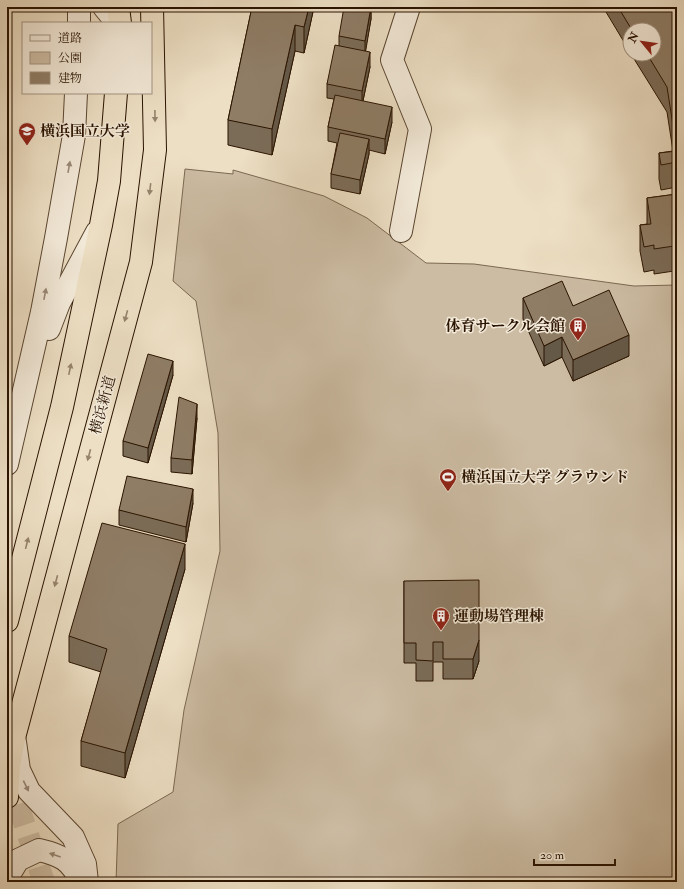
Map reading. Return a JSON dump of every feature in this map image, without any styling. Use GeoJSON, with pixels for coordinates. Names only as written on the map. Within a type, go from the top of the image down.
{"type":"FeatureCollection","features":[{"type":"Feature","properties":{"kind":"highway"},"geometry":{"type":"LineString","coordinates":[[118,7],[119,22]]}},
{"type":"Feature","properties":{"kind":"highway","name":"横浜新道"},"geometry":{"type":"LineString","coordinates":[[7,797],[11,742],[141,262],[155,150],[152,7]]}},
{"type":"Feature","properties":{"kind":"highway"},"geometry":{"type":"LineString","coordinates":[[7,621],[62,407],[101,224],[109,180],[116,94]]}},
{"type":"Feature","properties":{"kind":"street"},"geometry":{"type":"LineString","coordinates":[[79,7],[79,22]]}},
{"type":"Feature","properties":{"kind":"street"},"geometry":{"type":"LineString","coordinates":[[104,7],[118,22]]}},
{"type":"Feature","properties":{"kind":"street"},"geometry":{"type":"LineString","coordinates":[[401,231],[420,129],[392,60],[409,7]]}},
{"type":"Feature","properties":{"kind":"street"},"geometry":{"type":"LineString","coordinates":[[7,464],[42,312],[74,136],[76,94]]}},
{"type":"Feature","properties":{"kind":"street"},"geometry":{"type":"LineString","coordinates":[[22,401],[59,303],[101,224]]}},
{"type":"Feature","properties":{"kind":"street"},"geometry":{"type":"LineString","coordinates":[[11,742],[19,770],[29,791],[73,837],[85,864],[87,882]]}},
{"type":"Feature","properties":{"kind":"street"},"geometry":{"type":"LineString","coordinates":[[7,878],[18,860],[38,850],[60,855],[77,873],[81,882]]}},
{"type":"Feature","properties":{"kind":"green space","name":"横浜国立大学 グラウンド"},"geometry":{"type":"Polygon","coordinates":[[[185,169],[233,174],[233,170],[324,196],[367,218],[426,263],[474,264],[634,286],[677,285],[677,882],[116,882],[118,824],[173,792],[184,710],[220,551],[218,433],[196,301],[173,281],[185,169]]]}},
{"type":"Feature","properties":{"kind":"building"},"geometry":{"type":"Polygon","coordinates":[[[252,7],[309,7],[304,27],[295,25],[272,129],[228,120],[252,7]]]}},
{"type":"Feature","properties":{"kind":"building"},"geometry":{"type":"Polygon","coordinates":[[[344,7],[371,7],[365,41],[339,36],[344,7]]]}},
{"type":"Feature","properties":{"kind":"building"},"geometry":{"type":"Polygon","coordinates":[[[618,7],[677,7],[677,151],[667,87],[652,62],[662,62],[662,22],[627,22],[618,7]]]}},
{"type":"Feature","properties":{"kind":"building"},"geometry":{"type":"Polygon","coordinates":[[[335,45],[370,52],[362,91],[327,84],[335,45]]]}},
{"type":"Feature","properties":{"kind":"building"},"geometry":{"type":"Polygon","coordinates":[[[335,95],[392,107],[385,139],[328,127],[335,95]]]}},
{"type":"Feature","properties":{"kind":"building"},"geometry":{"type":"Polygon","coordinates":[[[340,133],[369,139],[360,180],[331,174],[340,133]]]}},
{"type":"Feature","properties":{"kind":"building"},"geometry":{"type":"Polygon","coordinates":[[[677,151],[677,162],[661,165],[659,153],[677,151]]]}},
{"type":"Feature","properties":{"kind":"building"},"geometry":{"type":"Polygon","coordinates":[[[677,194],[677,248],[675,249],[674,246],[654,249],[654,245],[644,247],[640,225],[651,224],[647,198],[677,194]]]}},
{"type":"Feature","properties":{"kind":"building"},"geometry":{"type":"Polygon","coordinates":[[[562,281],[573,306],[609,290],[629,335],[573,360],[562,337],[544,346],[523,298],[562,281]]]}},
{"type":"Feature","properties":{"kind":"building"},"geometry":{"type":"Polygon","coordinates":[[[148,354],[173,361],[148,448],[123,441],[148,354]]]}},
{"type":"Feature","properties":{"kind":"building"},"geometry":{"type":"Polygon","coordinates":[[[179,397],[197,404],[192,460],[171,458],[179,397]]]}},
{"type":"Feature","properties":{"kind":"building"},"geometry":{"type":"Polygon","coordinates":[[[127,476],[193,489],[186,527],[119,510],[127,476]]]}},
{"type":"Feature","properties":{"kind":"building"},"geometry":{"type":"Polygon","coordinates":[[[102,523],[185,544],[125,753],[81,741],[107,649],[69,636],[102,523]]]}},
{"type":"Feature","properties":{"kind":"building","name":"運動場管理棟"},"geometry":{"type":"Polygon","coordinates":[[[479,580],[479,640],[473,659],[443,659],[443,642],[433,642],[433,661],[416,660],[416,643],[404,643],[404,581],[479,580]]]}},
{"type":"Feature","properties":{"kind":"tunnel"},"geometry":{"type":"LineString","coordinates":[[7,773],[44,882]]}},
{"type":"Feature","properties":{"kind":"place","name":"横浜国立大学"},"geometry":{"type":"Point","coordinates":[27,146]}},
{"type":"Feature","properties":{"kind":"place","name":"体育サークル会館"},"geometry":{"type":"Point","coordinates":[578,341]}},
{"type":"Feature","properties":{"kind":"place","name":"横浜国立大学 グラウンド"},"geometry":{"type":"Point","coordinates":[448,492]}},
{"type":"Feature","properties":{"kind":"place","name":"運動場管理棟"},"geometry":{"type":"Point","coordinates":[441,631]}}]}
